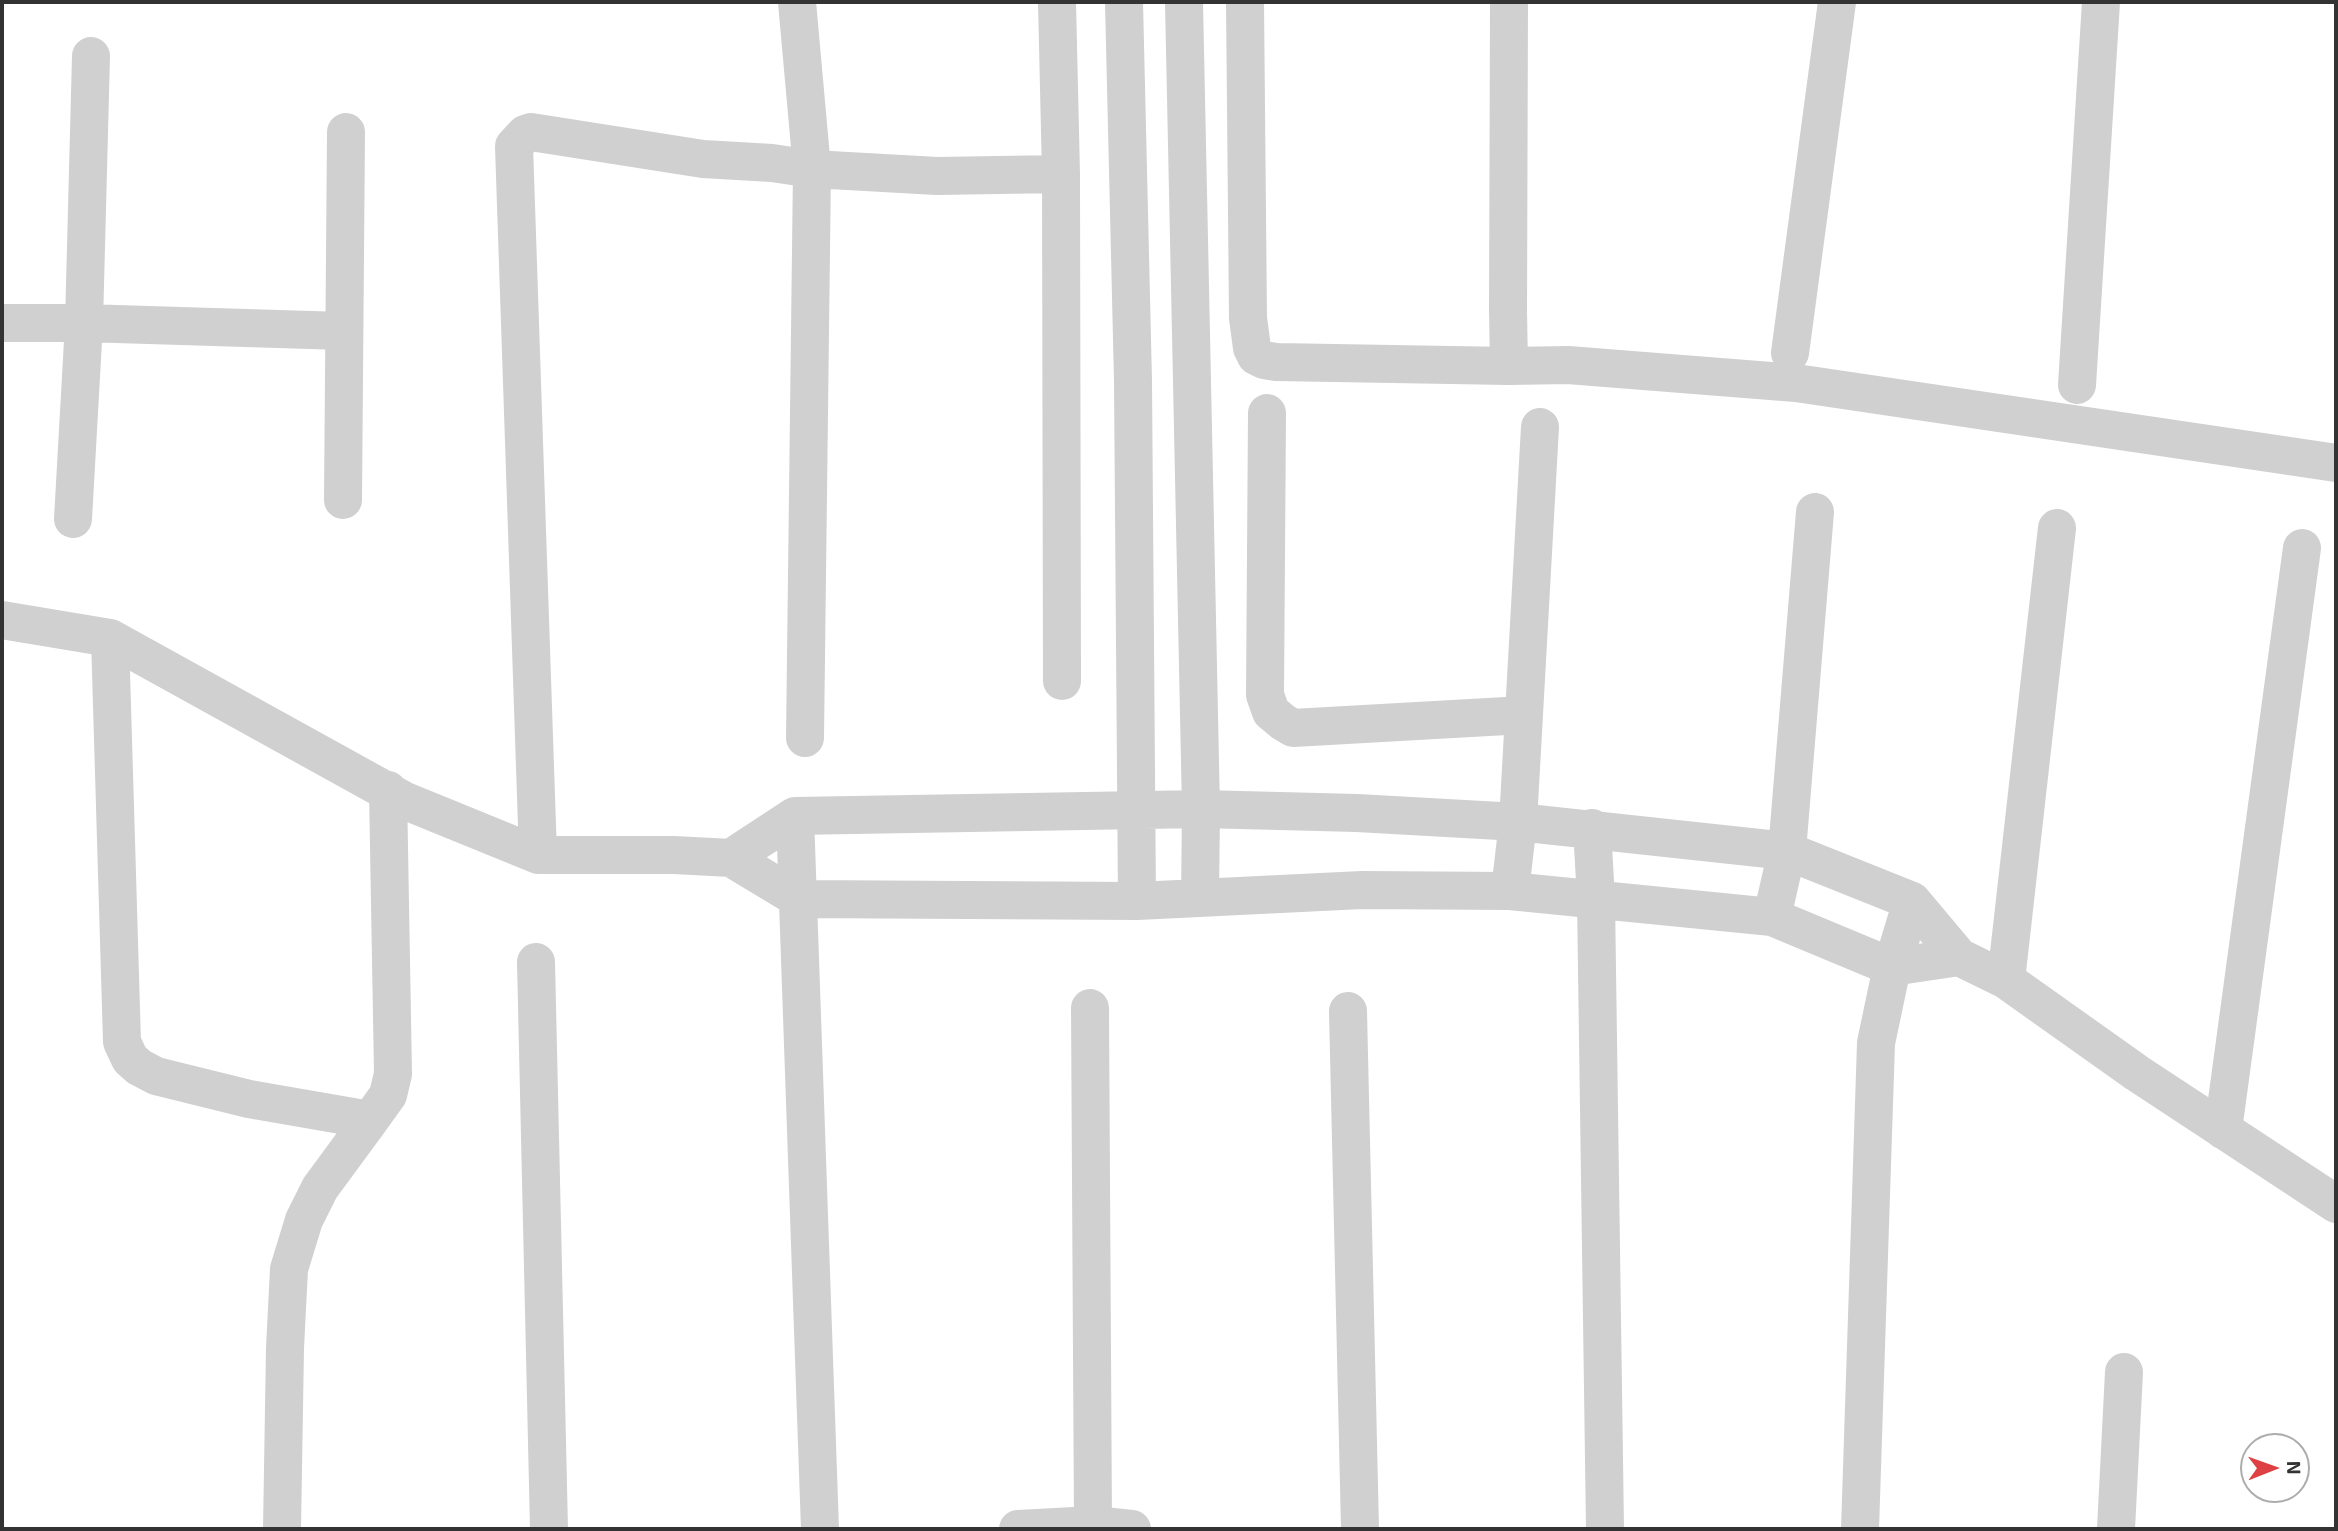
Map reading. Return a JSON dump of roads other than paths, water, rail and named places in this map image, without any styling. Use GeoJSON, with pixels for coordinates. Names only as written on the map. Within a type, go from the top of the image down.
{"type":"FeatureCollection","features":[{"type":"Feature","properties":{"kind":"street"},"geometry":{"type":"LineString","coordinates":[[797,2],[812,169],[804,738]]}},
{"type":"Feature","properties":{"kind":"street"},"geometry":{"type":"LineString","coordinates":[[1057,2],[1061,174],[1062,681]]}},
{"type":"Feature","properties":{"kind":"street"},"geometry":{"type":"LineString","coordinates":[[1124,2],[1133,381],[1137,901]]}},
{"type":"Feature","properties":{"kind":"street"},"geometry":{"type":"LineString","coordinates":[[1184,2],[1201,808],[1200,898]]}},
{"type":"Feature","properties":{"kind":"street"},"geometry":{"type":"LineString","coordinates":[[1245,2],[1248,318],[1252,348],[1256,356],[1264,360],[1568,365],[1796,383],[2336,463]]}},
{"type":"Feature","properties":{"kind":"street"},"geometry":{"type":"LineString","coordinates":[[1509,2],[1509,366]]}},
{"type":"Feature","properties":{"kind":"street"},"geometry":{"type":"LineString","coordinates":[[1790,353],[1837,2]]}},
{"type":"Feature","properties":{"kind":"street"},"geometry":{"type":"LineString","coordinates":[[2077,385],[2101,2]]}},
{"type":"Feature","properties":{"kind":"street"},"geometry":{"type":"LineString","coordinates":[[73,519],[84,323],[91,56]]}},
{"type":"Feature","properties":{"kind":"street"},"geometry":{"type":"LineString","coordinates":[[343,500],[346,132]]}},
{"type":"Feature","properties":{"kind":"street"},"geometry":{"type":"LineString","coordinates":[[529,851],[514,146],[525,134],[531,132],[703,159],[772,163],[812,169],[937,176],[1061,174]]}},
{"type":"Feature","properties":{"kind":"street"},"geometry":{"type":"LineString","coordinates":[[2,323],[343,331]]}},
{"type":"Feature","properties":{"kind":"street"},"geometry":{"type":"LineString","coordinates":[[1133,381],[1192,374]]}},
{"type":"Feature","properties":{"kind":"street"},"geometry":{"type":"LineString","coordinates":[[1267,413],[1265,695],[1271,712],[1293,728],[1524,715]]}},
{"type":"Feature","properties":{"kind":"street"},"geometry":{"type":"LineString","coordinates":[[1510,891],[1518,822],[1541,427]]}},
{"type":"Feature","properties":{"kind":"street"},"geometry":{"type":"LineString","coordinates":[[1772,917],[1787,851],[1815,512]]}},
{"type":"Feature","properties":{"kind":"street"},"geometry":{"type":"LineString","coordinates":[[2006,980],[2057,528]]}},
{"type":"Feature","properties":{"kind":"street"},"geometry":{"type":"LineString","coordinates":[[2223,1130],[2302,548]]}},
{"type":"Feature","properties":{"kind":"street"},"geometry":{"type":"LineString","coordinates":[[2,620],[110,638],[396,795],[529,851],[731,858],[799,899],[1137,901],[1362,890],[1510,891],[1772,917],[1892,967],[1959,957]]}},
{"type":"Feature","properties":{"kind":"street"},"geometry":{"type":"LineString","coordinates":[[110,638],[122,1042],[130,1059],[139,1068],[156,1076],[250,1099],[370,1120]]}},
{"type":"Feature","properties":{"kind":"street"},"geometry":{"type":"LineString","coordinates":[[282,1529],[289,1269],[304,1220],[320,1188],[388,1095],[393,1074],[396,795]]}},
{"type":"Feature","properties":{"kind":"street"},"geometry":{"type":"LineString","coordinates":[[731,858],[795,816],[1201,808],[1518,822],[1787,851],[1912,901],[1959,957],[2006,980],[2137,1073],[2336,1204]]}},
{"type":"Feature","properties":{"kind":"street"},"geometry":{"type":"LineString","coordinates":[[795,816],[820,1529]]}},
{"type":"Feature","properties":{"kind":"street"},"geometry":{"type":"LineString","coordinates":[[1592,828],[1596,899],[1605,1529]]}},
{"type":"Feature","properties":{"kind":"street"},"geometry":{"type":"LineString","coordinates":[[1860,1529],[1876,1043],[1892,967],[1912,901]]}},
{"type":"Feature","properties":{"kind":"street"},"geometry":{"type":"LineString","coordinates":[[536,962],[549,1529]]}},
{"type":"Feature","properties":{"kind":"street"},"geometry":{"type":"LineString","coordinates":[[1090,1008],[1093,1525]]}},
{"type":"Feature","properties":{"kind":"street"},"geometry":{"type":"LineString","coordinates":[[1348,1010],[1360,1529]]}},
{"type":"Feature","properties":{"kind":"street"},"geometry":{"type":"LineString","coordinates":[[2116,1529],[2124,1371]]}},
{"type":"Feature","properties":{"kind":"street"},"geometry":{"type":"LineString","coordinates":[[1018,1529],[1093,1525],[1132,1529]]}}]}
